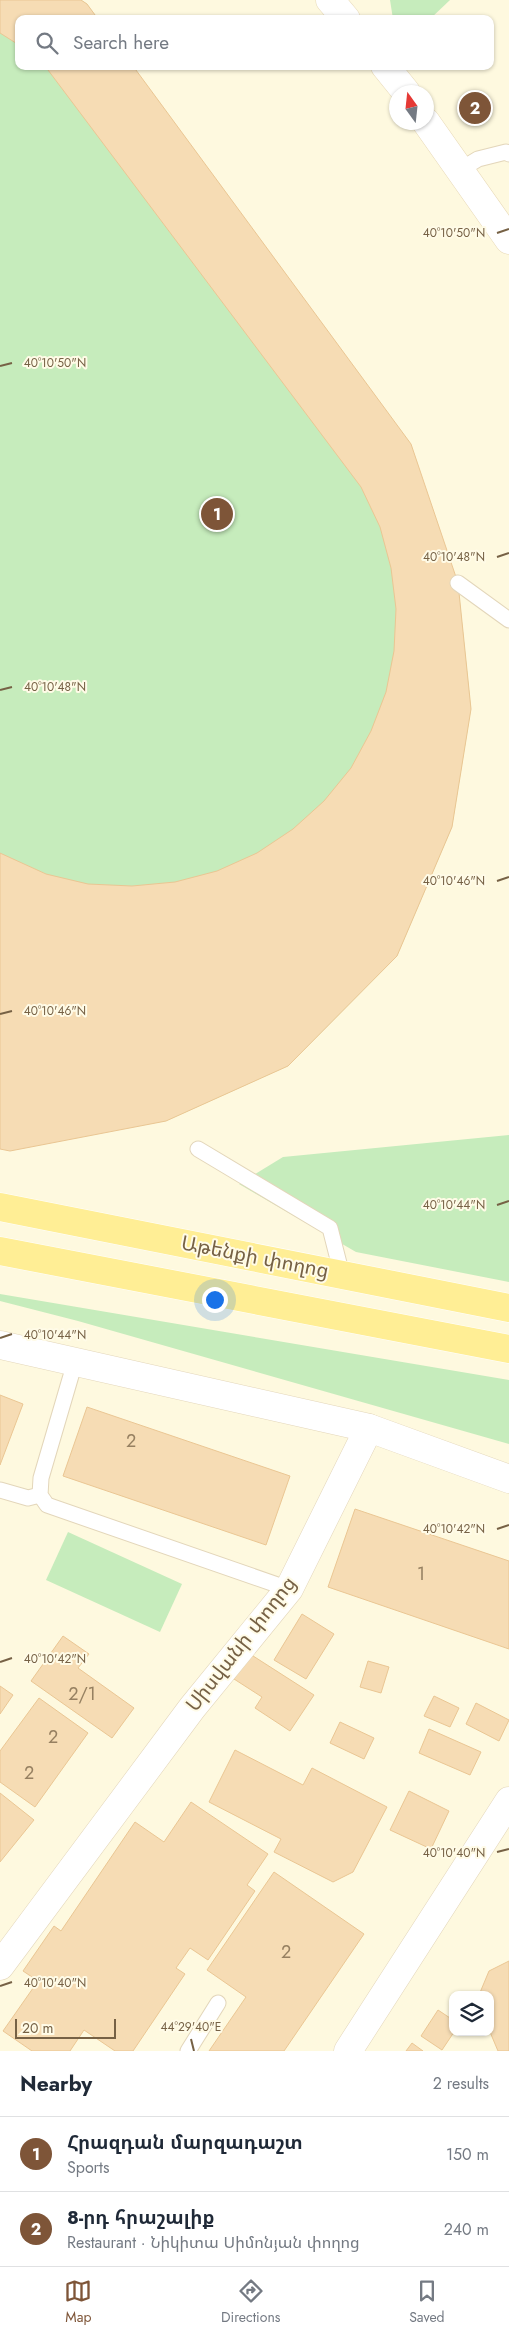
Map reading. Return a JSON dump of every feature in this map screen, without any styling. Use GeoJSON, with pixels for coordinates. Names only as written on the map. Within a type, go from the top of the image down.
{"type":"FeatureCollection","features":[{"type":"Feature","properties":{"kind":"main road","name":"Աթենքի փողոց"},"geometry":{"type":"LineString","coordinates":[[0,1207],[509,1308]]}},
{"type":"Feature","properties":{"kind":"main road"},"geometry":{"type":"LineString","coordinates":[[0,1251],[509,1349]]}},
{"type":"Feature","properties":{"kind":"street"},"geometry":{"type":"LineString","coordinates":[[330,0],[343,15]]}},
{"type":"Feature","properties":{"kind":"street"},"geometry":{"type":"LineString","coordinates":[[388,70],[400,85]]}},
{"type":"Feature","properties":{"kind":"street"},"geometry":{"type":"LineString","coordinates":[[432,130],[509,240]]}},
{"type":"Feature","properties":{"kind":"street"},"geometry":{"type":"LineString","coordinates":[[0,1345],[369,1428],[509,1479]]}},
{"type":"Feature","properties":{"kind":"street","name":"Սիսվանի փողոց"},"geometry":{"type":"LineString","coordinates":[[0,1966],[192,1708],[290,1589],[369,1428]]}},
{"type":"Feature","properties":{"kind":"street"},"geometry":{"type":"LineString","coordinates":[[348,2051],[509,1801]]}},
{"type":"Feature","properties":{"kind":"lane"},"geometry":{"type":"LineString","coordinates":[[460,170],[478,159],[506,152],[509,154]]}},
{"type":"Feature","properties":{"kind":"lane"},"geometry":{"type":"LineString","coordinates":[[458,583],[509,620]]}},
{"type":"Feature","properties":{"kind":"lane"},"geometry":{"type":"LineString","coordinates":[[198,1149],[330,1228],[342,1275]]}},
{"type":"Feature","properties":{"kind":"lane"},"geometry":{"type":"LineString","coordinates":[[75,1362],[41,1478],[40,1495],[47,1505],[290,1589]]}},
{"type":"Feature","properties":{"kind":"lane"},"geometry":{"type":"LineString","coordinates":[[0,1490],[28,1498],[40,1495]]}},
{"type":"Feature","properties":{"kind":"lane"},"geometry":{"type":"LineString","coordinates":[[188,2051],[218,2003]]}},
{"type":"Feature","properties":{"kind":"green space"},"geometry":{"type":"Polygon","coordinates":[[[0,0],[81,0],[87,4],[95,15],[15,15],[15,70],[136,70],[458,583],[471,709],[452,827],[397,956],[288,1066],[166,1121],[0,1149],[0,0]]]}},
{"type":"Feature","properties":{"kind":"green space"},"geometry":{"type":"Polygon","coordinates":[[[390,0],[450,0],[434,15],[392,15],[390,0]]]}},
{"type":"Feature","properties":{"kind":"green space"},"geometry":{"type":"Polygon","coordinates":[[[509,1135],[509,1282],[356,1252],[239,1184],[283,1157],[509,1135]]]}},
{"type":"Feature","properties":{"kind":"green space"},"geometry":{"type":"Polygon","coordinates":[[[0,1294],[509,1380],[509,1444],[78,1321],[0,1301],[0,1294]]]}},
{"type":"Feature","properties":{"kind":"green space"},"geometry":{"type":"Polygon","coordinates":[[[68,1532],[182,1584],[160,1632],[46,1580],[68,1532]]]}},
{"type":"Feature","properties":{"kind":"building"},"geometry":{"type":"Polygon","coordinates":[[[0,0],[81,0],[87,4],[95,15],[15,15],[15,42],[0,33],[0,0]]]}},
{"type":"Feature","properties":{"kind":"building"},"geometry":{"type":"Polygon","coordinates":[[[48,70],[136,70],[411,444],[458,583],[471,709],[452,827],[397,956],[288,1066],[166,1121],[10,1151],[0,1149],[0,853],[46,874],[88,884],[132,886],[175,882],[217,871],[257,853],[293,829],[324,801],[351,768],[371,731],[386,692],[394,651],[396,609],[391,568],[380,527],[361,487],[48,70]]]}},
{"type":"Feature","properties":{"kind":"building"},"geometry":{"type":"Polygon","coordinates":[[[0,1395],[23,1404],[0,1465],[0,1395]]]}},
{"type":"Feature","properties":{"kind":"building"},"geometry":{"type":"Polygon","coordinates":[[[87,1407],[290,1476],[266,1545],[63,1476],[87,1407]]]}},
{"type":"Feature","properties":{"kind":"building"},"geometry":{"type":"Polygon","coordinates":[[[355,1509],[509,1561],[509,1649],[328,1587],[355,1509]]]}},
{"type":"Feature","properties":{"kind":"building"},"geometry":{"type":"Polygon","coordinates":[[[302,1614],[334,1634],[306,1679],[274,1660],[302,1614]]]}},
{"type":"Feature","properties":{"kind":"building"},"geometry":{"type":"Polygon","coordinates":[[[63,1636],[89,1654],[78,1668],[134,1708],[112,1738],[31,1681],[63,1636]]]}},
{"type":"Feature","properties":{"kind":"building"},"geometry":{"type":"Polygon","coordinates":[[[250,1654],[314,1695],[290,1731],[255,1708],[262,1697],[234,1679],[250,1654]]]}},
{"type":"Feature","properties":{"kind":"building"},"geometry":{"type":"Polygon","coordinates":[[[368,1661],[389,1667],[381,1693],[360,1687],[368,1661]]]}},
{"type":"Feature","properties":{"kind":"building"},"geometry":{"type":"Polygon","coordinates":[[[0,1686],[13,1695],[0,1714],[0,1686]]]}},
{"type":"Feature","properties":{"kind":"building"},"geometry":{"type":"Polygon","coordinates":[[[434,1696],[459,1708],[450,1727],[424,1716],[434,1696]]]}},
{"type":"Feature","properties":{"kind":"building"},"geometry":{"type":"Polygon","coordinates":[[[39,1698],[88,1733],[35,1807],[0,1782],[0,1751],[39,1698]]]}},
{"type":"Feature","properties":{"kind":"building"},"geometry":{"type":"Polygon","coordinates":[[[476,1703],[509,1720],[499,1741],[466,1724],[476,1703]]]}},
{"type":"Feature","properties":{"kind":"building"},"geometry":{"type":"Polygon","coordinates":[[[340,1722],[374,1738],[364,1759],[330,1743],[340,1722]]]}},
{"type":"Feature","properties":{"kind":"building"},"geometry":{"type":"Polygon","coordinates":[[[429,1729],[481,1752],[470,1775],[419,1753],[429,1729]]]}},
{"type":"Feature","properties":{"kind":"building"},"geometry":{"type":"Polygon","coordinates":[[[235,1750],[303,1785],[312,1768],[387,1807],[353,1872],[333,1882],[274,1852],[281,1839],[209,1802],[235,1750]]]}},
{"type":"Feature","properties":{"kind":"building"},"geometry":{"type":"Polygon","coordinates":[[[409,1791],[449,1811],[431,1849],[390,1830],[409,1791]]]}},
{"type":"Feature","properties":{"kind":"building"},"geometry":{"type":"Polygon","coordinates":[[[0,1793],[34,1820],[0,1862],[0,1793]]]}},
{"type":"Feature","properties":{"kind":"building"},"geometry":{"type":"Polygon","coordinates":[[[191,1802],[268,1854],[247,1885],[255,1891],[208,1960],[190,1948],[176,1968],[185,1974],[133,2051],[115,2051],[84,2030],[70,2051],[32,2051],[3,2031],[38,1981],[23,1971],[54,1926],[61,1931],[135,1822],[164,1842],[191,1802]]]}},
{"type":"Feature","properties":{"kind":"building"},"geometry":{"type":"Polygon","coordinates":[[[274,1872],[364,1934],[284,2051],[209,2051],[246,1997],[207,1970],[274,1872]]]}},
{"type":"Feature","properties":{"kind":"building"},"geometry":{"type":"Polygon","coordinates":[[[509,1961],[509,2051],[498,2051],[492,2036],[494,2036],[494,1991],[481,1991],[489,1971],[509,1961]]]}},
{"type":"Feature","properties":{"kind":"building"},"geometry":{"type":"Polygon","coordinates":[[[438,2010],[449,2017],[449,2036],[451,2036],[442,2050],[421,2036],[438,2010]]]}},
{"type":"Feature","properties":{"kind":"building"},"geometry":{"type":"Polygon","coordinates":[[[412,2043],[423,2051],[406,2051],[412,2043]]]}},
{"type":"Feature","properties":{"kind":"place","name":"8-րդ հրաշալիք"},"geometry":{"type":"Point","coordinates":[475,108]}},
{"type":"Feature","properties":{"kind":"place","name":"Հրազդան մարզադաշտ"},"geometry":{"type":"Point","coordinates":[217,514]}}]}
